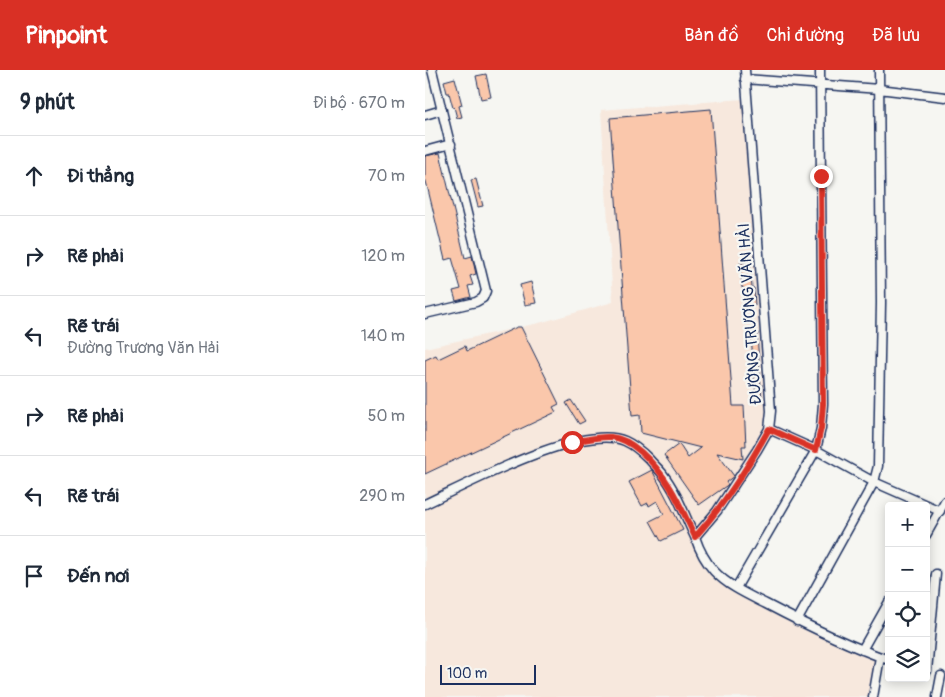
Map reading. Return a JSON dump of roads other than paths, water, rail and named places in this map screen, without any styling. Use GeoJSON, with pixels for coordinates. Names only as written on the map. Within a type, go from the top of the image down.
{"type":"FeatureCollection","features":[{"type":"Feature","properties":{"kind":"street"},"geometry":{"type":"LineString","coordinates":[[425,314],[476,302],[483,298],[486,291],[433,70]]}},
{"type":"Feature","properties":{"kind":"street","name":"ĐƯỜNG TRƯƠNG VĂN HẢI"},"geometry":{"type":"LineString","coordinates":[[695,537],[717,511],[757,450],[769,429],[771,411],[745,70]]}},
{"type":"Feature","properties":{"kind":"street"},"geometry":{"type":"LineString","coordinates":[[736,588],[816,450],[821,428],[823,404],[820,70]]}},
{"type":"Feature","properties":{"kind":"street"},"geometry":{"type":"LineString","coordinates":[[797,620],[874,482],[879,460],[881,303],[879,70]]}},
{"type":"Feature","properties":{"kind":"street"},"geometry":{"type":"LineString","coordinates":[[745,79],[879,89],[945,97]]}},
{"type":"Feature","properties":{"kind":"street"},"geometry":{"type":"LineString","coordinates":[[425,115],[442,110]]}},
{"type":"Feature","properties":{"kind":"street"},"geometry":{"type":"LineString","coordinates":[[425,151],[451,144]]}},
{"type":"Feature","properties":{"kind":"street"},"geometry":{"type":"LineString","coordinates":[[769,429],[816,450],[874,482],[940,512]]}},
{"type":"Feature","properties":{"kind":"street"},"geometry":{"type":"LineString","coordinates":[[425,504],[536,454],[572,442],[602,437],[623,440],[633,445],[662,474],[682,509],[699,548],[714,570],[736,588],[797,620],[885,659]]}},
{"type":"Feature","properties":{"kind":"street"},"geometry":{"type":"LineString","coordinates":[[930,528],[945,501]]}},
{"type":"Feature","properties":{"kind":"street"},"geometry":{"type":"LineString","coordinates":[[930,604],[936,574]]}},
{"type":"Feature","properties":{"kind":"street"},"geometry":{"type":"LineString","coordinates":[[863,650],[885,610]]}},
{"type":"Feature","properties":{"kind":"street"},"geometry":{"type":"LineString","coordinates":[[873,697],[880,657]]}},
{"type":"Feature","properties":{"kind":"street"},"geometry":{"type":"LineString","coordinates":[[930,672],[943,676],[937,697]]}}]}
